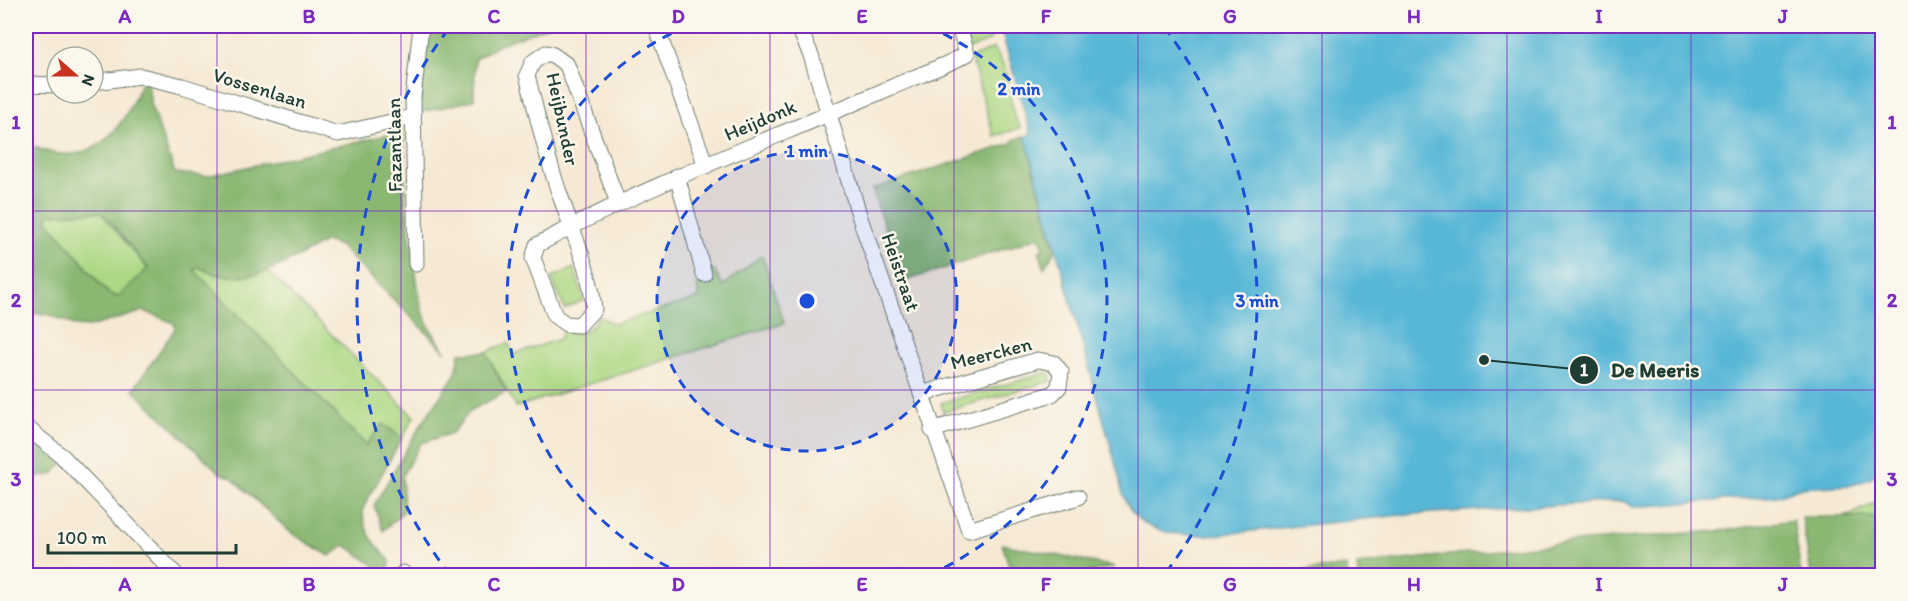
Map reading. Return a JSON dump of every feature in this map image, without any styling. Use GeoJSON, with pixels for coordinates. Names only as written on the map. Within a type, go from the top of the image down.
{"type":"FeatureCollection","features":[{"type":"Feature","properties":{"kind":"street","name":"Fazantlaan"},"geometry":{"type":"LineString","coordinates":[[416,264],[413,117],[421,26]]}},
{"type":"Feature","properties":{"kind":"street"},"geometry":{"type":"LineString","coordinates":[[656,26],[706,166]]}},
{"type":"Feature","properties":{"kind":"street","name":"Heistraat"},"geometry":{"type":"LineString","coordinates":[[798,26],[811,56],[861,221],[932,430],[969,530],[1078,497]]}},
{"type":"Feature","properties":{"kind":"street","name":"Heijdonk"},"geometry":{"type":"LineString","coordinates":[[570,227],[677,176],[828,115],[968,54],[959,26]]}},
{"type":"Feature","properties":{"kind":"street","name":"Heijbunder"},"geometry":{"type":"LineString","coordinates":[[570,227],[551,169],[527,75],[533,62],[546,53],[554,55],[567,65],[618,203]]}},
{"type":"Feature","properties":{"kind":"street","name":"Vossenlaan"},"geometry":{"type":"LineString","coordinates":[[105,80],[141,76],[182,86],[338,134],[413,117]]}},
{"type":"Feature","properties":{"kind":"street"},"geometry":{"type":"LineString","coordinates":[[26,84],[45,85]]}},
{"type":"Feature","properties":{"kind":"street"},"geometry":{"type":"LineString","coordinates":[[677,176],[704,274]]}},
{"type":"Feature","properties":{"kind":"street"},"geometry":{"type":"LineString","coordinates":[[570,227],[594,303],[590,317],[579,325],[566,324],[555,316],[533,258],[537,245],[570,227]]}},
{"type":"Feature","properties":{"kind":"street","name":"Meercken"},"geometry":{"type":"LineString","coordinates":[[921,394],[1038,360],[1054,363],[1061,372],[1059,387],[1052,394],[932,430]]}},
{"type":"Feature","properties":{"kind":"street"},"geometry":{"type":"LineString","coordinates":[[26,427],[62,456],[177,576]]}},
{"type":"Feature","properties":{"kind":"green space"},"geometry":{"type":"Polygon","coordinates":[[[428,26],[548,26],[498,45],[475,59],[474,100],[418,113],[428,26]]]}},
{"type":"Feature","properties":{"kind":"green space"},"geometry":{"type":"Polygon","coordinates":[[[962,26],[991,26],[991,40],[969,49],[962,26]]]}},
{"type":"Feature","properties":{"kind":"green space"},"geometry":{"type":"Polygon","coordinates":[[[994,48],[1005,68],[1014,116],[1021,128],[994,136],[971,58],[994,48]]]}},
{"type":"Feature","properties":{"kind":"green space"},"geometry":{"type":"Polygon","coordinates":[[[141,82],[148,83],[151,106],[175,173],[207,176],[404,131],[405,204],[421,306],[429,327],[446,352],[340,246],[326,241],[296,258],[264,272],[248,276],[231,277],[215,274],[199,267],[194,270],[366,445],[383,424],[402,438],[363,508],[367,531],[390,561],[388,575],[345,545],[330,556],[291,533],[231,477],[220,473],[133,390],[175,329],[174,323],[144,311],[89,327],[77,326],[48,314],[26,313],[26,245],[40,225],[26,214],[26,144],[59,154],[71,154],[96,146],[107,138],[124,118],[141,82]],[[99,212],[50,214],[47,220],[108,293],[118,297],[148,268],[106,216],[99,212]]]}},
{"type":"Feature","properties":{"kind":"green space"},"geometry":{"type":"Polygon","coordinates":[[[1025,136],[1055,250],[1044,268],[1039,250],[1044,248],[1040,237],[902,282],[872,189],[1013,143],[1013,140],[1025,136]]]}},
{"type":"Feature","properties":{"kind":"green space"},"geometry":{"type":"Polygon","coordinates":[[[100,212],[148,269],[118,297],[108,293],[47,220],[49,214],[100,212]]]}},
{"type":"Feature","properties":{"kind":"green space"},"geometry":{"type":"Polygon","coordinates":[[[762,255],[784,323],[516,407],[486,352],[508,343],[514,354],[560,339],[563,330],[578,334],[591,327],[599,316],[614,324],[699,298],[696,276],[714,270],[723,286],[762,255]]]}},
{"type":"Feature","properties":{"kind":"green space"},"geometry":{"type":"Polygon","coordinates":[[[199,267],[216,274],[233,276],[268,271],[414,417],[402,438],[383,424],[366,445],[194,270],[199,267]]]}},
{"type":"Feature","properties":{"kind":"green space"},"geometry":{"type":"Polygon","coordinates":[[[574,268],[584,300],[565,309],[551,278],[574,268]]]}},
{"type":"Feature","properties":{"kind":"green space"},"geometry":{"type":"Polygon","coordinates":[[[486,352],[506,392],[471,410],[452,433],[421,443],[402,476],[404,511],[383,531],[374,505],[419,428],[456,373],[460,353],[486,352]]]}},
{"type":"Feature","properties":{"kind":"green space"},"geometry":{"type":"Polygon","coordinates":[[[1049,372],[1051,381],[943,412],[941,403],[1049,372]]]}},
{"type":"Feature","properties":{"kind":"green space"},"geometry":{"type":"Polygon","coordinates":[[[26,432],[62,464],[53,474],[26,479],[26,432]]]}},
{"type":"Feature","properties":{"kind":"green space"},"geometry":{"type":"Polygon","coordinates":[[[1882,500],[1882,517],[1843,518],[1882,500]]]}},
{"type":"Feature","properties":{"kind":"green space"},"geometry":{"type":"Polygon","coordinates":[[[1802,517],[1882,517],[1882,575],[1811,575],[1802,517]]]}},
{"type":"Feature","properties":{"kind":"green space"},"geometry":{"type":"Polygon","coordinates":[[[1793,520],[1801,575],[1358,575],[1357,565],[1552,544],[1727,530],[1793,520]]]}},
{"type":"Feature","properties":{"kind":"green space"},"geometry":{"type":"Polygon","coordinates":[[[1002,544],[1115,567],[1074,575],[1012,575],[1002,544]]]}},
{"type":"Feature","properties":{"kind":"green space"},"geometry":{"type":"Polygon","coordinates":[[[1346,566],[1348,575],[1260,575],[1346,566]]]}},
{"type":"Feature","properties":{"kind":"water"},"geometry":{"type":"Polygon","coordinates":[[[1000,26],[1882,26],[1882,469],[1870,479],[1852,485],[1798,488],[1777,496],[1633,507],[1623,501],[1402,515],[1213,535],[1179,534],[1151,527],[1139,520],[1123,495],[1025,136],[1031,134],[1000,26]]]}},
{"type":"Feature","properties":{"kind":"place","name":"De Meeris"},"geometry":{"type":"Point","coordinates":[1484,360]}}]}
